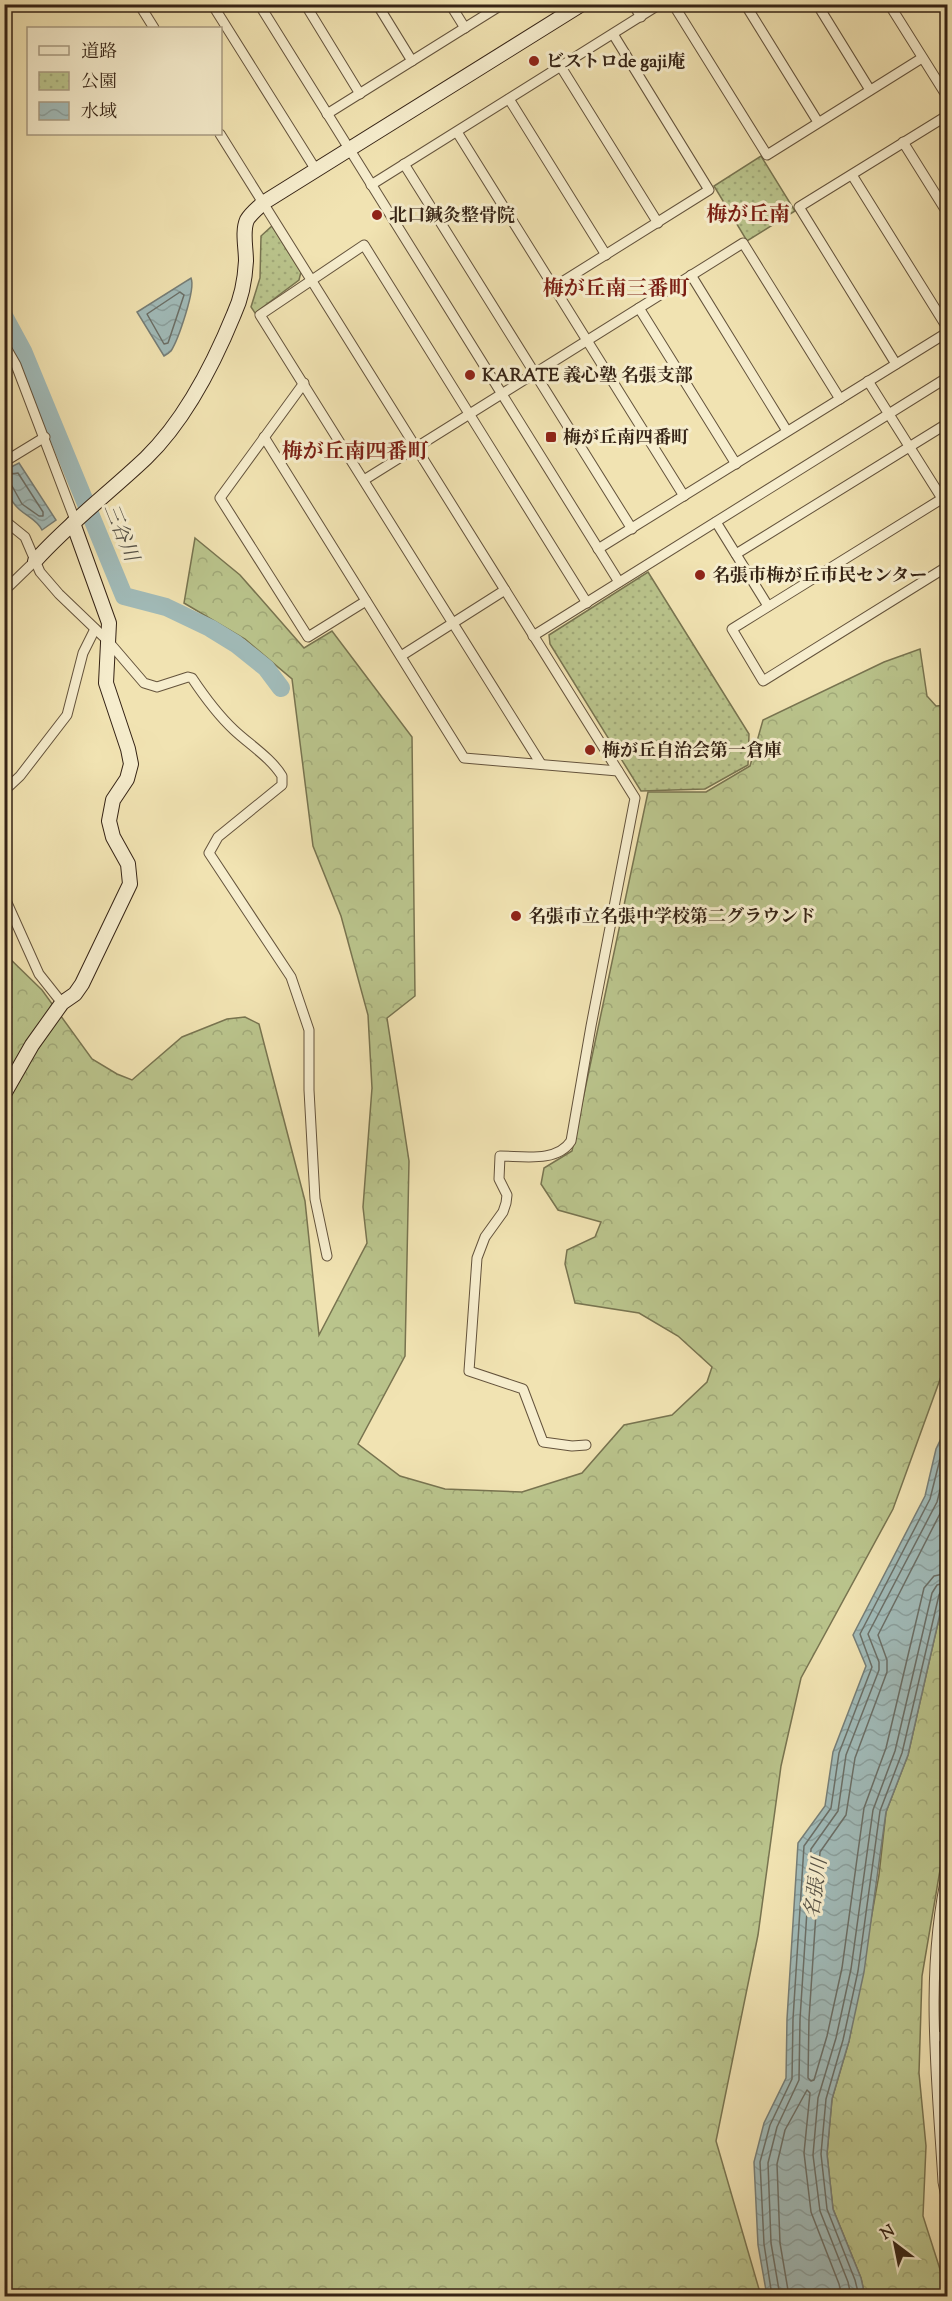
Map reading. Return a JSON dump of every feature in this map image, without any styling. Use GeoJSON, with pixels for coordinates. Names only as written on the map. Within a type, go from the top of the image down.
{"type":"FeatureCollection","features":[{"type":"Feature","properties":{"kind":"street"},"geometry":{"type":"LineString","coordinates":[[140,4],[153,27]]}},
{"type":"Feature","properties":{"kind":"street"},"geometry":{"type":"LineString","coordinates":[[212,4],[316,170]]}},
{"type":"Feature","properties":{"kind":"street"},"geometry":{"type":"LineString","coordinates":[[259,4],[619,582]]}},
{"type":"Feature","properties":{"kind":"street"},"geometry":{"type":"LineString","coordinates":[[305,4],[360,94]]}},
{"type":"Feature","properties":{"kind":"street"},"geometry":{"type":"LineString","coordinates":[[377,4],[412,61]]}},
{"type":"Feature","properties":{"kind":"street"},"geometry":{"type":"LineString","coordinates":[[450,4],[465,28]]}},
{"type":"Feature","properties":{"kind":"street"},"geometry":{"type":"LineString","coordinates":[[327,114],[503,4]]}},
{"type":"Feature","properties":{"kind":"street"},"geometry":{"type":"LineString","coordinates":[[4,591],[75,520],[147,457],[177,422],[197,390],[240,298],[246,261],[245,228],[251,214],[263,203],[582,4]]}},
{"type":"Feature","properties":{"kind":"street"},"geometry":{"type":"LineString","coordinates":[[633,4],[641,17]]}},
{"type":"Feature","properties":{"kind":"street"},"geometry":{"type":"LineString","coordinates":[[371,185],[660,4]]}},
{"type":"Feature","properties":{"kind":"street"},"geometry":{"type":"LineString","coordinates":[[673,4],[766,155],[922,58]]}},
{"type":"Feature","properties":{"kind":"street"},"geometry":{"type":"LineString","coordinates":[[745,4],[819,122]]}},
{"type":"Feature","properties":{"kind":"street"},"geometry":{"type":"LineString","coordinates":[[817,4],[870,90]]}},
{"type":"Feature","properties":{"kind":"street"},"geometry":{"type":"LineString","coordinates":[[889,4],[948,98]]}},
{"type":"Feature","properties":{"kind":"street"},"geometry":{"type":"LineString","coordinates":[[554,287],[709,190],[613,34]]}},
{"type":"Feature","properties":{"kind":"street"},"geometry":{"type":"LineString","coordinates":[[561,67],[658,223]]}},
{"type":"Feature","properties":{"kind":"street"},"geometry":{"type":"LineString","coordinates":[[509,99],[606,255]]}},
{"type":"Feature","properties":{"kind":"street"},"geometry":{"type":"LineString","coordinates":[[896,364],[799,207],[948,115]]}},
{"type":"Feature","properties":{"kind":"street"},"geometry":{"type":"LineString","coordinates":[[457,132],[684,496]]}},
{"type":"Feature","properties":{"kind":"street"},"geometry":{"type":"LineString","coordinates":[[221,135],[635,798],[571,1141],[568,1146],[555,1154],[500,1156],[499,1179],[507,1195],[506,1203],[503,1212],[485,1236],[477,1258],[469,1371],[523,1389],[543,1442],[572,1446],[586,1445]]}},
{"type":"Feature","properties":{"kind":"street"},"geometry":{"type":"LineString","coordinates":[[903,142],[948,214]]}},
{"type":"Feature","properties":{"kind":"street"},"geometry":{"type":"LineString","coordinates":[[404,164],[632,529]]}},
{"type":"Feature","properties":{"kind":"street"},"geometry":{"type":"LineString","coordinates":[[598,549],[948,330],[852,175]]}},
{"type":"Feature","properties":{"kind":"street"},"geometry":{"type":"LineString","coordinates":[[364,480],[743,243],[840,399]]}},
{"type":"Feature","properties":{"kind":"street"},"geometry":{"type":"LineString","coordinates":[[542,765],[260,315],[364,245],[587,603]]}},
{"type":"Feature","properties":{"kind":"street"},"geometry":{"type":"LineString","coordinates":[[691,275],[788,431]]}},
{"type":"Feature","properties":{"kind":"street"},"geometry":{"type":"LineString","coordinates":[[639,308],[736,464]]}},
{"type":"Feature","properties":{"kind":"street"},"geometry":{"type":"LineString","coordinates":[[4,344],[16,366],[45,437],[109,623],[106,683],[128,748],[131,764],[127,779],[112,800],[108,820],[113,837],[128,864],[130,884],[82,984],[75,994],[62,1003],[32,1046],[4,1094]]}},
{"type":"Feature","properties":{"kind":"street"},"geometry":{"type":"LineString","coordinates":[[533,636],[948,377]]}},
{"type":"Feature","properties":{"kind":"street"},"geometry":{"type":"LineString","coordinates":[[868,381],[909,447],[944,497],[948,508]]}},
{"type":"Feature","properties":{"kind":"street"},"geometry":{"type":"LineString","coordinates":[[304,383],[220,498],[308,637],[366,601]]}},
{"type":"Feature","properties":{"kind":"street"},"geometry":{"type":"LineString","coordinates":[[736,554],[948,423]]}},
{"type":"Feature","properties":{"kind":"street"},"geometry":{"type":"LineString","coordinates":[[4,462],[45,437]]}},
{"type":"Feature","properties":{"kind":"street"},"geometry":{"type":"LineString","coordinates":[[264,437],[464,758],[618,771]]}},
{"type":"Feature","properties":{"kind":"street"},"geometry":{"type":"LineString","coordinates":[[944,497],[732,629],[763,681],[948,566]]}},
{"type":"Feature","properties":{"kind":"street"},"geometry":{"type":"LineString","coordinates":[[4,520],[25,537],[40,572],[59,594],[108,641],[144,683],[157,687],[188,677],[192,678],[232,729],[282,776],[282,785],[218,837],[209,854],[291,977],[309,1030],[309,1090],[315,1199],[327,1256]]}},
{"type":"Feature","properties":{"kind":"street"},"geometry":{"type":"LineString","coordinates":[[716,522],[768,606]]}},
{"type":"Feature","properties":{"kind":"street"},"geometry":{"type":"LineString","coordinates":[[401,656],[504,590]]}},
{"type":"Feature","properties":{"kind":"street"},"geometry":{"type":"LineString","coordinates":[[4,791],[20,776],[67,715],[83,653],[95,629]]}},
{"type":"Feature","properties":{"kind":"street"},"geometry":{"type":"LineString","coordinates":[[4,896],[39,974],[62,1003]]}},
{"type":"Feature","properties":{"kind":"street"},"geometry":{"type":"LineString","coordinates":[[948,1868],[938,1916],[934,1962],[943,2182],[948,2207]]}},
{"type":"Feature","properties":{"kind":"street"},"geometry":{"type":"LineString","coordinates":[[936,2036],[948,2038]]}},
{"type":"Feature","properties":{"kind":"green space"},"geometry":{"type":"Polygon","coordinates":[[[761,156],[795,211],[747,241],[714,186],[761,156]]]}},
{"type":"Feature","properties":{"kind":"green space"},"geometry":{"type":"Polygon","coordinates":[[[272,226],[301,272],[299,280],[255,313],[251,307],[260,278],[261,236],[272,226]]]}},
{"type":"Feature","properties":{"kind":"green space"},"geometry":{"type":"Polygon","coordinates":[[[195,538],[240,575],[304,648],[332,631],[412,737],[415,996],[387,1018],[409,1161],[405,1356],[358,1444],[400,1476],[445,1489],[522,1492],[582,1473],[624,1425],[672,1415],[707,1382],[712,1367],[678,1336],[639,1313],[575,1303],[565,1264],[567,1250],[595,1237],[601,1222],[558,1210],[541,1184],[544,1168],[572,1151],[648,792],[706,792],[750,766],[763,720],[884,662],[920,649],[927,696],[936,706],[948,705],[947,1368],[942,1374],[893,1509],[801,1678],[781,1766],[758,1935],[716,2141],[761,2296],[5,2296],[4,953],[42,990],[92,1059],[132,1080],[182,1037],[227,1019],[245,1017],[259,1024],[305,1201],[319,1335],[367,1243],[363,1207],[372,1088],[368,1015],[341,916],[313,846],[292,679],[245,639],[184,603],[195,538]]]}},
{"type":"Feature","properties":{"kind":"green space"},"geometry":{"type":"Polygon","coordinates":[[[648,572],[749,734],[748,765],[705,789],[641,791],[550,644],[549,635],[648,572]]]}},
{"type":"Feature","properties":{"kind":"green space"},"geometry":{"type":"Polygon","coordinates":[[[947,1583],[947,1829],[922,1976],[919,2073],[926,2146],[923,2216],[945,2285],[946,2296],[865,2296],[861,2278],[833,2209],[827,2154],[832,2099],[849,2041],[879,1875],[886,1812],[908,1755],[947,1583]]]}},
{"type":"Feature","properties":{"kind":"water"},"geometry":{"type":"Polygon","coordinates":[[[191,278],[189,303],[182,326],[171,351],[164,356],[137,312],[191,278]]]}},
{"type":"Feature","properties":{"kind":"water"},"geometry":{"type":"Polygon","coordinates":[[[19,463],[56,520],[42,530],[35,521],[12,502],[8,492],[5,470],[19,463]]]}},
{"type":"Feature","properties":{"kind":"water","name":"名張川"},"geometry":{"type":"Polygon","coordinates":[[[947,1426],[947,1583],[908,1755],[886,1812],[864,1972],[849,2041],[832,2099],[827,2154],[833,2209],[861,2278],[865,2296],[767,2296],[758,2245],[754,2162],[764,2123],[786,2078],[787,2019],[798,1843],[825,1806],[833,1752],[866,1666],[853,1635],[925,1496],[936,1449],[947,1426]]]}},
{"type":"Feature","properties":{"kind":"waterway","name":"三谷川"},"geometry":{"type":"LineString","coordinates":[[4,316],[23,351],[124,596],[166,607],[210,628],[236,644],[266,668],[281,688]]}},
{"type":"Feature","properties":{"kind":"place","name":"ビストロde gaji庵"},"geometry":{"type":"Point","coordinates":[534,61]}},
{"type":"Feature","properties":{"kind":"place","name":"北口鍼灸整骨院"},"geometry":{"type":"Point","coordinates":[377,215]}},
{"type":"Feature","properties":{"kind":"place","name":"KARATE 義心塾 名張支部"},"geometry":{"type":"Point","coordinates":[470,375]}},
{"type":"Feature","properties":{"kind":"place","name":"梅が丘南四番町"},"geometry":{"type":"Point","coordinates":[551,437]}},
{"type":"Feature","properties":{"kind":"place","name":"名張市梅が丘市民センター"},"geometry":{"type":"Point","coordinates":[700,575]}},
{"type":"Feature","properties":{"kind":"place","name":"梅が丘自治会第一倉庫"},"geometry":{"type":"Point","coordinates":[590,750]}},
{"type":"Feature","properties":{"kind":"place","name":"名張市立名張中学校第二グラウンド"},"geometry":{"type":"Point","coordinates":[516,916]}},
{"type":"Feature","properties":{"kind":"district","name":"梅が丘南"},"geometry":{"type":"Point","coordinates":[748,214]}},
{"type":"Feature","properties":{"kind":"district","name":"梅が丘南三番町"},"geometry":{"type":"Point","coordinates":[616,288]}},
{"type":"Feature","properties":{"kind":"district","name":"梅が丘南四番町"},"geometry":{"type":"Point","coordinates":[355,451]}}]}
